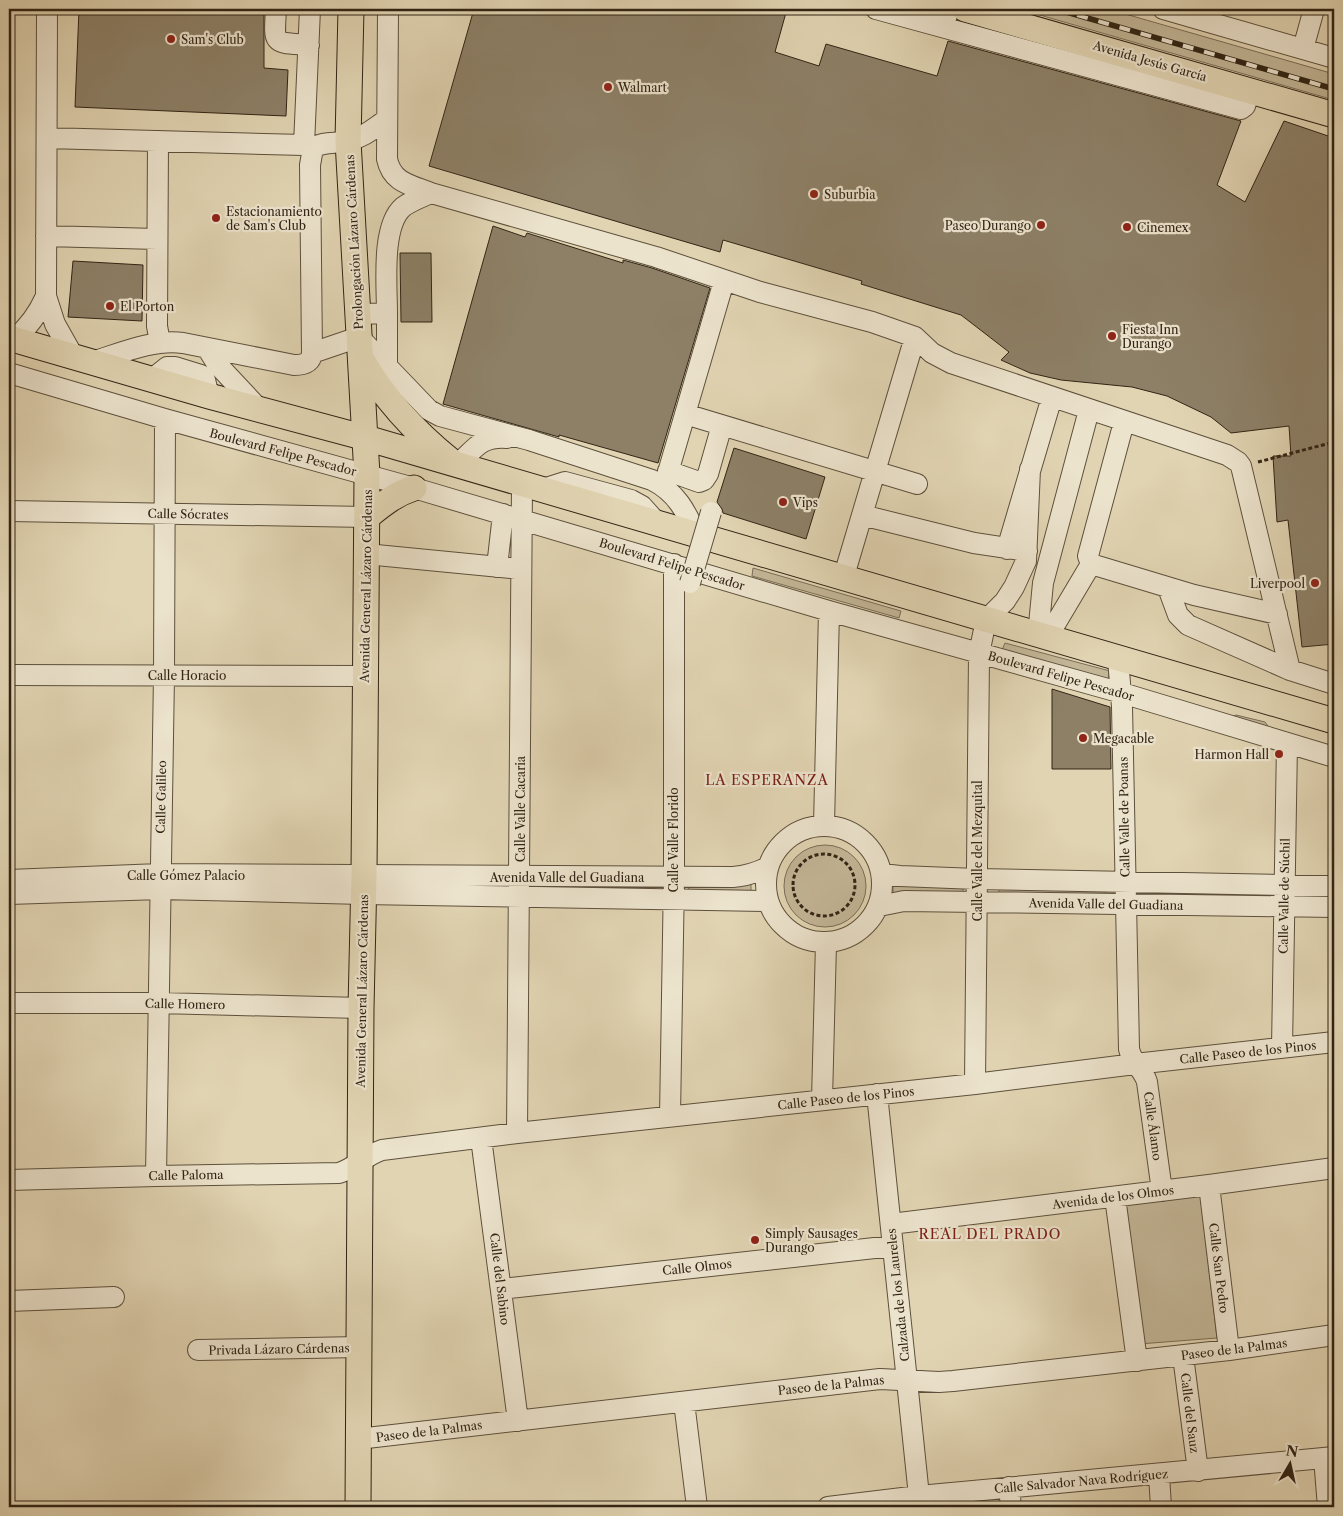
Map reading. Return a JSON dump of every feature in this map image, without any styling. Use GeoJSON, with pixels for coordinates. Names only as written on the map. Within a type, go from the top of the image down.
{"type":"FeatureCollection","features":[{"type":"Feature","properties":{"kind":"main road","name":"Prolongación Lázaro Cárdenas"},"geometry":{"type":"LineString","coordinates":[[351,9],[348,141],[367,475]]}},
{"type":"Feature","properties":{"kind":"main road","name":"Avenida Jesús García"},"geometry":{"type":"LineString","coordinates":[[965,9],[1334,115]]}},
{"type":"Feature","properties":{"kind":"main road"},"geometry":{"type":"LineString","coordinates":[[359,336],[378,386],[409,424],[456,465]]}},
{"type":"Feature","properties":{"kind":"main road"},"geometry":{"type":"LineString","coordinates":[[11,339],[209,396],[366,438],[1334,721]]}},
{"type":"Feature","properties":{"kind":"main road","name":"Avenida General Lázaro Cárdenas"},"geometry":{"type":"LineString","coordinates":[[358,1507],[367,475]]}},
{"type":"Feature","properties":{"kind":"main road"},"geometry":{"type":"LineString","coordinates":[[366,517],[401,492],[414,488]]}},
{"type":"Feature","properties":{"kind":"street"},"geometry":{"type":"LineString","coordinates":[[47,9],[46,296],[55,324],[82,359],[160,343],[174,342],[272,361],[302,365],[307,363],[312,353],[310,165],[313,148],[319,144],[348,141],[362,137],[386,120]]}},
{"type":"Feature","properties":{"kind":"street"},"geometry":{"type":"LineString","coordinates":[[276,9],[275,35],[278,40],[284,43],[309,45]]}},
{"type":"Feature","properties":{"kind":"street"},"geometry":{"type":"LineString","coordinates":[[47,138],[304,145],[310,9]]}},
{"type":"Feature","properties":{"kind":"street"},"geometry":{"type":"LineString","coordinates":[[388,9],[387,159],[391,172],[400,181],[431,193],[656,257],[760,292],[872,322],[915,337],[938,357],[1052,398],[1228,455],[1238,462],[1241,466],[1290,670]]}},
{"type":"Feature","properties":{"kind":"street"},"geometry":{"type":"LineString","coordinates":[[876,9],[946,18],[1241,109],[1245,106],[1250,90]]}},
{"type":"Feature","properties":{"kind":"street"},"geometry":{"type":"LineString","coordinates":[[1163,9],[1334,58]]}},
{"type":"Feature","properties":{"kind":"street"},"geometry":{"type":"LineString","coordinates":[[1303,49],[1314,9]]}},
{"type":"Feature","properties":{"kind":"street"},"geometry":{"type":"LineString","coordinates":[[158,141],[157,330],[160,343]]}},
{"type":"Feature","properties":{"kind":"street"},"geometry":{"type":"LineString","coordinates":[[387,368],[388,243],[391,225],[396,215],[403,208],[431,193]]}},
{"type":"Feature","properties":{"kind":"street"},"geometry":{"type":"LineString","coordinates":[[46,236],[157,239]]}},
{"type":"Feature","properties":{"kind":"street"},"geometry":{"type":"LineString","coordinates":[[697,536],[683,507],[666,479],[724,281]]}},
{"type":"Feature","properties":{"kind":"street"},"geometry":{"type":"LineString","coordinates":[[11,339],[30,325],[37,316],[46,296]]}},
{"type":"Feature","properties":{"kind":"street"},"geometry":{"type":"LineString","coordinates":[[312,353],[359,336],[387,313]]}},
{"type":"Feature","properties":{"kind":"street"},"geometry":{"type":"LineString","coordinates":[[359,336],[387,368],[429,410],[440,416],[528,440],[632,473],[666,479],[699,482],[704,480],[708,474],[722,425]]}},
{"type":"Feature","properties":{"kind":"street"},"geometry":{"type":"LineString","coordinates":[[843,579],[915,337]]}},
{"type":"Feature","properties":{"kind":"street"},"geometry":{"type":"LineString","coordinates":[[207,348],[217,364],[260,410]]}},
{"type":"Feature","properties":{"kind":"street","name":"Boulevard Felipe Pescador"},"geometry":{"type":"LineString","coordinates":[[9,373],[165,419],[414,488],[829,611],[1122,693],[1334,757]]}},
{"type":"Feature","properties":{"kind":"street"},"geometry":{"type":"LineString","coordinates":[[1007,549],[1052,398]]}},
{"type":"Feature","properties":{"kind":"street"},"geometry":{"type":"LineString","coordinates":[[1042,637],[1043,583],[1089,410]]}},
{"type":"Feature","properties":{"kind":"street"},"geometry":{"type":"LineString","coordinates":[[685,414],[917,484]]}},
{"type":"Feature","properties":{"kind":"street","name":"Calle Galileo"},"geometry":{"type":"LineString","coordinates":[[156,1176],[164,675],[165,419]]}},
{"type":"Feature","properties":{"kind":"street"},"geometry":{"type":"LineString","coordinates":[[1042,637],[1090,560],[1124,422]]}},
{"type":"Feature","properties":{"kind":"street"},"geometry":{"type":"LineString","coordinates":[[456,465],[484,440],[498,438],[528,440]]}},
{"type":"Feature","properties":{"kind":"street"},"geometry":{"type":"LineString","coordinates":[[986,620],[1014,587],[1026,560],[1030,469]]}},
{"type":"Feature","properties":{"kind":"street","name":"Calle Valle Cacaria"},"geometry":{"type":"LineString","coordinates":[[517,1133],[521,569],[512,517],[531,487]]}},
{"type":"Feature","properties":{"kind":"street","name":"Calle Sócrates"},"geometry":{"type":"LineString","coordinates":[[9,511],[366,517]]}},
{"type":"Feature","properties":{"kind":"street"},"geometry":{"type":"LineString","coordinates":[[690,583],[711,512]]}},
{"type":"Feature","properties":{"kind":"street"},"geometry":{"type":"LineString","coordinates":[[862,515],[974,543],[1027,551]]}},
{"type":"Feature","properties":{"kind":"street"},"geometry":{"type":"LineString","coordinates":[[497,567],[512,517]]}},
{"type":"Feature","properties":{"kind":"street"},"geometry":{"type":"LineString","coordinates":[[366,554],[521,569]]}},
{"type":"Feature","properties":{"kind":"street"},"geometry":{"type":"LineString","coordinates":[[1090,560],[1168,588],[1277,614]]}},
{"type":"Feature","properties":{"kind":"street","name":"Calle Valle Florido"},"geometry":{"type":"LineString","coordinates":[[670,1116],[674,877],[674,564]]}},
{"type":"Feature","properties":{"kind":"street"},"geometry":{"type":"LineString","coordinates":[[1168,588],[1178,615],[1188,625],[1290,670],[1334,684]]}},
{"type":"Feature","properties":{"kind":"street"},"geometry":{"type":"LineString","coordinates":[[824,825],[829,611]]}},
{"type":"Feature","properties":{"kind":"street","name":"Calle Valle del Mezquital"},"geometry":{"type":"LineString","coordinates":[[975,1084],[979,654],[986,620]]}},
{"type":"Feature","properties":{"kind":"street","name":"Calle Valle de Poanas"},"geometry":{"type":"LineString","coordinates":[[1118,659],[1122,693],[1129,1049],[1135,1064]]}},
{"type":"Feature","properties":{"kind":"street","name":"Calle Horacio"},"geometry":{"type":"LineString","coordinates":[[9,675],[365,676]]}},
{"type":"Feature","properties":{"kind":"street","name":"Calle Valle de Súchil"},"geometry":{"type":"LineString","coordinates":[[1282,1048],[1287,743]]}},
{"type":"Feature","properties":{"kind":"street"},"geometry":{"type":"LineString","coordinates":[[824,825],[844,829],[862,839],[875,855],[882,874],[883,890],[879,906],[871,920],[858,932],[843,940],[826,942],[811,941],[797,936],[784,927],[774,915],[765,890],[768,867],[776,850],[789,837],[805,828],[824,825]]}},
{"type":"Feature","properties":{"kind":"street","name":"Avenida Valle del Guadiana"},"geometry":{"type":"LineString","coordinates":[[364,885],[520,877],[745,876],[768,867]]}},
{"type":"Feature","properties":{"kind":"street","name":"Avenida Valle del Guadiana"},"geometry":{"type":"LineString","coordinates":[[882,874],[977,879],[1334,886]]}},
{"type":"Feature","properties":{"kind":"street","name":"Calle Gómez Palacio"},"geometry":{"type":"LineString","coordinates":[[9,880],[364,885]]}},
{"type":"Feature","properties":{"kind":"street","name":"Calle Gómez Palacio"},"geometry":{"type":"LineString","coordinates":[[9,894],[160,881]]}},
{"type":"Feature","properties":{"kind":"street","name":"Avenida Valle del Guadiana"},"geometry":{"type":"LineString","coordinates":[[364,885],[520,897],[768,901]]}},
{"type":"Feature","properties":{"kind":"street","name":"Avenida Valle del Guadiana"},"geometry":{"type":"LineString","coordinates":[[879,906],[904,901],[1334,907]]}},
{"type":"Feature","properties":{"kind":"street"},"geometry":{"type":"LineString","coordinates":[[822,1100],[826,942]]}},
{"type":"Feature","properties":{"kind":"street","name":"Calle Homero"},"geometry":{"type":"LineString","coordinates":[[9,1004],[159,1003],[361,1008]]}},
{"type":"Feature","properties":{"kind":"street","name":"Calle Paseo de los Pinos"},"geometry":{"type":"LineString","coordinates":[[361,1162],[375,1152],[382,1150],[517,1133],[975,1084],[1334,1042]]}},
{"type":"Feature","properties":{"kind":"street","name":"Calle Álamo"},"geometry":{"type":"LineString","coordinates":[[1135,1064],[1142,1070],[1147,1082],[1162,1191]]}},
{"type":"Feature","properties":{"kind":"street","name":"Calzada de los Laureles"},"geometry":{"type":"LineString","coordinates":[[877,1094],[919,1496]]}},
{"type":"Feature","properties":{"kind":"street","name":"Calle del Sabino"},"geometry":{"type":"LineString","coordinates":[[481,1138],[518,1421]]}},
{"type":"Feature","properties":{"kind":"street","name":"Calle Paloma"},"geometry":{"type":"LineString","coordinates":[[9,1180],[339,1173],[361,1162]]}},
{"type":"Feature","properties":{"kind":"street","name":"Avenida de los Olmos"},"geometry":{"type":"LineString","coordinates":[[891,1224],[1334,1168]]}},
{"type":"Feature","properties":{"kind":"street","name":"Calle San Pedro"},"geometry":{"type":"LineString","coordinates":[[1209,1185],[1229,1350]]}},
{"type":"Feature","properties":{"kind":"street"},"geometry":{"type":"LineString","coordinates":[[1115,1197],[1136,1361]]}},
{"type":"Feature","properties":{"kind":"street","name":"Calle Olmos"},"geometry":{"type":"LineString","coordinates":[[501,1289],[893,1246]]}},
{"type":"Feature","properties":{"kind":"street"},"geometry":{"type":"LineString","coordinates":[[9,1301],[114,1297]]}},
{"type":"Feature","properties":{"kind":"street","name":"Paseo de la Palmas"},"geometry":{"type":"LineString","coordinates":[[358,1439],[880,1379],[946,1382],[1183,1356],[1334,1335]]}},
{"type":"Feature","properties":{"kind":"street","name":"Privada Lázaro Cárdenas"},"geometry":{"type":"LineString","coordinates":[[198,1350],[359,1347]]}},
{"type":"Feature","properties":{"kind":"street","name":"Calle del Sauz"},"geometry":{"type":"LineString","coordinates":[[1183,1356],[1198,1471]]}},
{"type":"Feature","properties":{"kind":"street"},"geometry":{"type":"LineString","coordinates":[[684,1402],[697,1507]]}},
{"type":"Feature","properties":{"kind":"street"},"geometry":{"type":"LineString","coordinates":[[1328,1507],[1329,1458]]}},
{"type":"Feature","properties":{"kind":"street","name":"Calle Salvador Nava Rodríguez"},"geometry":{"type":"LineString","coordinates":[[828,1507],[1009,1487],[1159,1475],[1329,1458]]}},
{"type":"Feature","properties":{"kind":"street"},"geometry":{"type":"LineString","coordinates":[[1159,1475],[1161,1507]]}},
{"type":"Feature","properties":{"kind":"street"},"geometry":{"type":"LineString","coordinates":[[1009,1487],[1011,1507]]}},
{"type":"Feature","properties":{"kind":"path"},"geometry":{"type":"LineString","coordinates":[[1241,466],[1334,442]]}},
{"type":"Feature","properties":{"kind":"path"},"geometry":{"type":"LineString","coordinates":[[822,854],[832,855],[841,859],[849,866],[854,874],[856,884],[849,904],[842,911],[832,916],[821,916],[811,914],[796,899],[793,878],[797,869],[804,861],[812,856],[822,854]]}},
{"type":"Feature","properties":{"kind":"shaded area"},"geometry":{"type":"Polygon","coordinates":[[[1019,9],[1108,9],[1334,74],[1334,100],[1019,9]]]}},
{"type":"Feature","properties":{"kind":"shaded area"},"geometry":{"type":"Polygon","coordinates":[[[753,568],[901,611],[899,618],[752,576],[753,568]]]}},
{"type":"Feature","properties":{"kind":"shaded area"},"geometry":{"type":"Polygon","coordinates":[[[1005,643],[1110,671],[1108,679],[1002,650],[1005,643]]]}},
{"type":"Feature","properties":{"kind":"shaded area"},"geometry":{"type":"Polygon","coordinates":[[[1236,715],[1265,722],[1273,733],[1224,720],[1236,715]]]}},
{"type":"Feature","properties":{"kind":"shaded area"},"geometry":{"type":"Polygon","coordinates":[[[825,845],[841,848],[854,857],[863,870],[866,886],[863,902],[854,915],[841,924],[825,927],[809,924],[796,915],[787,902],[784,886],[787,870],[796,857],[809,848],[825,845]]]}},
{"type":"Feature","properties":{"kind":"shaded area"},"geometry":{"type":"Polygon","coordinates":[[[751,881],[751,891],[689,892],[688,882],[751,881]]]}},
{"type":"Feature","properties":{"kind":"shaded area"},"geometry":{"type":"Polygon","coordinates":[[[542,883],[654,883],[655,892],[542,892],[542,883]]]}},
{"type":"Feature","properties":{"kind":"shaded area"},"geometry":{"type":"Polygon","coordinates":[[[893,883],[963,886],[963,895],[893,893],[893,883]]]}},
{"type":"Feature","properties":{"kind":"shaded area"},"geometry":{"type":"Polygon","coordinates":[[[999,888],[1106,890],[1106,899],[999,896],[999,888]]]}},
{"type":"Feature","properties":{"kind":"shaded area"},"geometry":{"type":"Polygon","coordinates":[[[1157,891],[1260,891],[1260,898],[1157,900],[1157,891]]]}},
{"type":"Feature","properties":{"kind":"shaded area"},"geometry":{"type":"Polygon","coordinates":[[[1200,1192],[1217,1338],[1139,1344],[1126,1201],[1200,1192]]]}},
{"type":"Feature","properties":{"kind":"building","name":"Sam's Club"},"geometry":{"type":"Polygon","coordinates":[[[79,9],[264,9],[264,68],[288,70],[286,116],[75,107],[79,9]]]}},
{"type":"Feature","properties":{"kind":"building"},"geometry":{"type":"Polygon","coordinates":[[[474,9],[787,9],[775,52],[819,66],[826,44],[937,76],[948,41],[1241,121],[1217,185],[1245,202],[1284,121],[1334,138],[1334,644],[1302,647],[1288,520],[1277,522],[1273,456],[1291,456],[1289,426],[1231,433],[1211,417],[1167,396],[1132,387],[1061,380],[1030,373],[1001,360],[1009,352],[961,315],[861,284],[862,281],[723,240],[720,252],[429,166],[474,9]]]}},
{"type":"Feature","properties":{"kind":"building"},"geometry":{"type":"Polygon","coordinates":[[[493,226],[525,237],[527,233],[623,263],[623,260],[652,268],[710,288],[658,463],[443,404],[493,226]]]}},
{"type":"Feature","properties":{"kind":"building"},"geometry":{"type":"Polygon","coordinates":[[[400,253],[431,253],[432,322],[401,322],[400,253]]]}},
{"type":"Feature","properties":{"kind":"building"},"geometry":{"type":"Polygon","coordinates":[[[73,261],[143,265],[142,321],[68,317],[73,261]]]}},
{"type":"Feature","properties":{"kind":"building"},"geometry":{"type":"Polygon","coordinates":[[[734,448],[825,477],[806,539],[723,513],[717,502],[734,448]]]}},
{"type":"Feature","properties":{"kind":"building","name":"Megacable"},"geometry":{"type":"Polygon","coordinates":[[[1052,689],[1110,707],[1111,769],[1052,769],[1052,689]]]}},
{"type":"Feature","properties":{"kind":"railway"},"geometry":{"type":"LineString","coordinates":[[1056,9],[1334,89]]}},
{"type":"Feature","properties":{"kind":"place","name":"Sam's Club"},"geometry":{"type":"Point","coordinates":[171,39]}},
{"type":"Feature","properties":{"kind":"place","name":"Walmart"},"geometry":{"type":"Point","coordinates":[608,87]}},
{"type":"Feature","properties":{"kind":"place","name":"Suburbia"},"geometry":{"type":"Point","coordinates":[814,194]}},
{"type":"Feature","properties":{"kind":"place","name":"Estacionamiento de Sam's Club"},"geometry":{"type":"Point","coordinates":[216,218]}},
{"type":"Feature","properties":{"kind":"place","name":"Paseo Durango"},"geometry":{"type":"Point","coordinates":[1041,225]}},
{"type":"Feature","properties":{"kind":"place","name":"Cinemex"},"geometry":{"type":"Point","coordinates":[1127,227]}},
{"type":"Feature","properties":{"kind":"place","name":"El Porton"},"geometry":{"type":"Point","coordinates":[110,306]}},
{"type":"Feature","properties":{"kind":"place","name":"Fiesta Inn Durango"},"geometry":{"type":"Point","coordinates":[1112,336]}},
{"type":"Feature","properties":{"kind":"place","name":"Vips"},"geometry":{"type":"Point","coordinates":[783,502]}},
{"type":"Feature","properties":{"kind":"place","name":"Liverpool"},"geometry":{"type":"Point","coordinates":[1315,583]}},
{"type":"Feature","properties":{"kind":"place","name":"Megacable"},"geometry":{"type":"Point","coordinates":[1083,738]}},
{"type":"Feature","properties":{"kind":"place","name":"Harmon Hall"},"geometry":{"type":"Point","coordinates":[1279,754]}},
{"type":"Feature","properties":{"kind":"place","name":"Simply Sausages Durango"},"geometry":{"type":"Point","coordinates":[755,1240]}},
{"type":"Feature","properties":{"kind":"district","name":"LA ESPERANZA"},"geometry":{"type":"Point","coordinates":[767,780]}},
{"type":"Feature","properties":{"kind":"district","name":"REAL DEL PRADO"},"geometry":{"type":"Point","coordinates":[990,1234]}}]}
